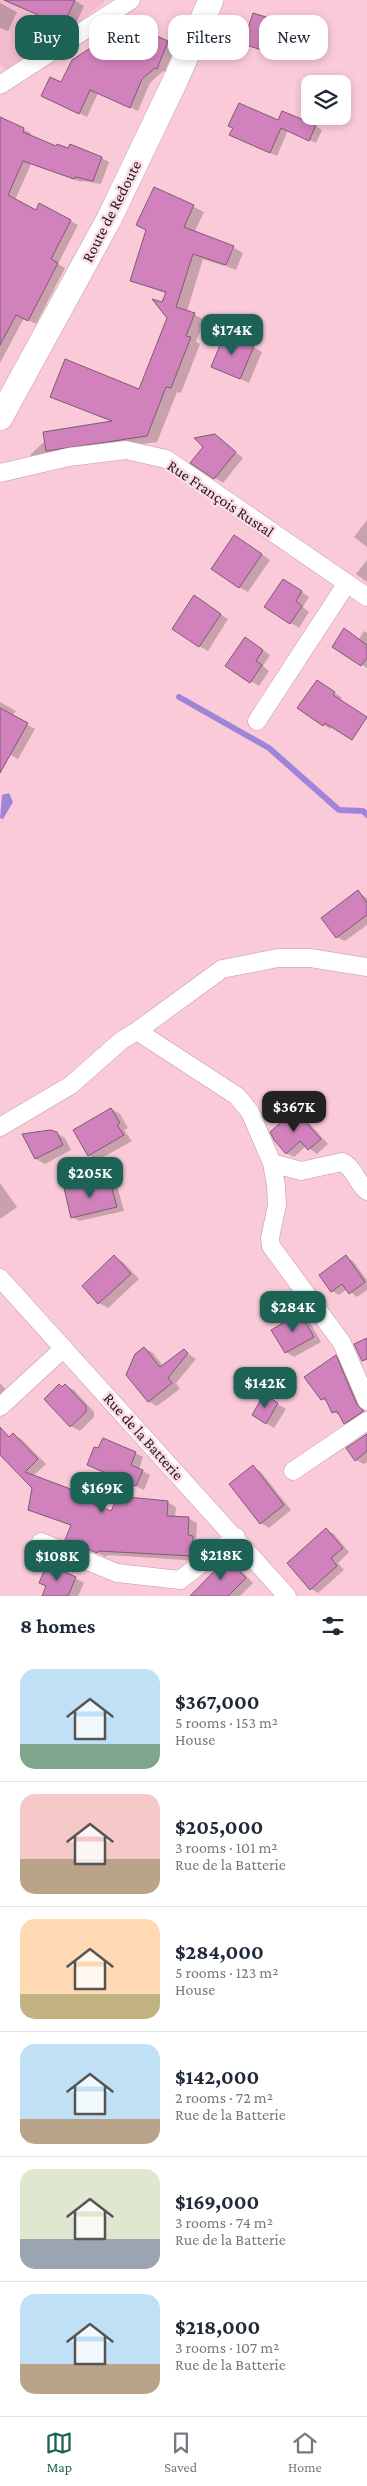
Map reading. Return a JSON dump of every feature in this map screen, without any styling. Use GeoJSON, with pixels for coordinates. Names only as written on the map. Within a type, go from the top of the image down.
{"type":"FeatureCollection","features":[{"type":"Feature","properties":{"kind":"main road","name":"Route de Redoute"},"geometry":{"type":"LineString","coordinates":[[0,418],[109,219],[176,79],[211,0]]}},
{"type":"Feature","properties":{"kind":"street"},"geometry":{"type":"LineString","coordinates":[[0,84],[131,0]]}},
{"type":"Feature","properties":{"kind":"street","name":"Rue François Rustal"},"geometry":{"type":"LineString","coordinates":[[0,473],[69,457],[126,450],[166,459],[367,597]]}},
{"type":"Feature","properties":{"kind":"street"},"geometry":{"type":"LineString","coordinates":[[257,721],[347,583]]}},
{"type":"Feature","properties":{"kind":"street"},"geometry":{"type":"LineString","coordinates":[[0,1128],[70,1084],[122,1040],[222,970],[278,958],[310,958],[367,967]]}},
{"type":"Feature","properties":{"kind":"street"},"geometry":{"type":"LineString","coordinates":[[137,1031],[237,1096],[250,1112],[272,1163],[278,1198],[270,1246],[342,1343],[367,1401]]}},
{"type":"Feature","properties":{"kind":"street"},"geometry":{"type":"LineString","coordinates":[[272,1163],[301,1171],[342,1162],[348,1164],[360,1184],[367,1191]]}},
{"type":"Feature","properties":{"kind":"street","name":"Rue de la Batterie"},"geometry":{"type":"LineString","coordinates":[[0,1278],[236,1537],[287,1596]]}},
{"type":"Feature","properties":{"kind":"street"},"geometry":{"type":"LineString","coordinates":[[0,1407],[64,1348]]}},
{"type":"Feature","properties":{"kind":"street"},"geometry":{"type":"LineString","coordinates":[[293,1471],[367,1421]]}},
{"type":"Feature","properties":{"kind":"street"},"geometry":{"type":"LineString","coordinates":[[41,1542],[117,1573],[180,1580],[236,1537]]}},
{"type":"Feature","properties":{"kind":"shaded area"},"geometry":{"type":"Polygon","coordinates":[[[0,0],[106,0],[79,23],[79,15],[15,15],[15,60],[22,60],[6,70],[0,64],[0,0]]]}},
{"type":"Feature","properties":{"kind":"shaded area"},"geometry":{"type":"Polygon","coordinates":[[[9,793],[13,802],[3,819],[0,818],[2,795],[9,793]]]}},
{"type":"Feature","properties":{"kind":"building"},"geometry":{"type":"Polygon","coordinates":[[[4,0],[75,0],[68,15],[38,15],[4,0]]]}},
{"type":"Feature","properties":{"kind":"building"},"geometry":{"type":"Polygon","coordinates":[[[253,13],[260,15],[259,49],[249,46],[249,25],[253,13]]]}},
{"type":"Feature","properties":{"kind":"building"},"geometry":{"type":"Polygon","coordinates":[[[158,36],[168,41],[157,69],[155,68],[142,79],[130,108],[90,90],[79,114],[41,96],[50,77],[61,82],[72,60],[79,60],[79,55],[89,49],[89,60],[158,60],[158,36]]]}},
{"type":"Feature","properties":{"kind":"building"},"geometry":{"type":"Polygon","coordinates":[[[239,103],[278,120],[282,111],[301,119],[301,125],[316,125],[309,141],[281,128],[270,153],[229,135],[233,128],[228,126],[239,103]]]}},
{"type":"Feature","properties":{"kind":"building"},"geometry":{"type":"Polygon","coordinates":[[[0,117],[24,128],[23,132],[56,146],[57,144],[68,148],[70,144],[102,157],[93,181],[75,177],[74,179],[23,161],[8,195],[36,210],[39,203],[71,220],[51,259],[58,263],[28,321],[16,315],[0,345],[0,117]]]}},
{"type":"Feature","properties":{"kind":"building"},"geometry":{"type":"Polygon","coordinates":[[[154,187],[194,205],[184,227],[234,246],[226,265],[193,254],[176,307],[195,313],[186,336],[191,337],[171,388],[166,387],[147,436],[46,451],[43,432],[112,421],[50,397],[65,359],[139,389],[167,318],[152,299],[162,302],[166,292],[130,281],[146,230],[136,225],[154,187]]]}},
{"type":"Feature","properties":{"kind":"building"},"geometry":{"type":"Polygon","coordinates":[[[225,333],[254,346],[240,379],[211,367],[225,333]]]}},
{"type":"Feature","properties":{"kind":"building"},"geometry":{"type":"Polygon","coordinates":[[[215,434],[236,452],[214,479],[190,463],[203,447],[194,438],[215,434]]]}},
{"type":"Feature","properties":{"kind":"building"},"geometry":{"type":"Polygon","coordinates":[[[234,535],[262,554],[239,588],[211,569],[234,535]]]}},
{"type":"Feature","properties":{"kind":"building"},"geometry":{"type":"Polygon","coordinates":[[[283,579],[302,591],[296,601],[302,606],[290,624],[264,607],[283,579]]]}},
{"type":"Feature","properties":{"kind":"building"},"geometry":{"type":"Polygon","coordinates":[[[194,595],[221,614],[199,647],[172,629],[194,595]]]}},
{"type":"Feature","properties":{"kind":"building"},"geometry":{"type":"Polygon","coordinates":[[[344,628],[367,645],[367,658],[361,666],[332,647],[344,628]]]}},
{"type":"Feature","properties":{"kind":"building"},"geometry":{"type":"Polygon","coordinates":[[[245,637],[263,650],[256,661],[262,665],[250,683],[225,666],[245,637]]]}},
{"type":"Feature","properties":{"kind":"building"},"geometry":{"type":"Polygon","coordinates":[[[317,680],[335,692],[333,695],[367,717],[352,740],[325,723],[323,726],[297,708],[317,680]]]}},
{"type":"Feature","properties":{"kind":"building"},"geometry":{"type":"Polygon","coordinates":[[[0,708],[28,723],[0,773],[0,708]]]}},
{"type":"Feature","properties":{"kind":"building"},"geometry":{"type":"Polygon","coordinates":[[[358,890],[367,903],[367,915],[336,938],[321,918],[358,890]]]}},
{"type":"Feature","properties":{"kind":"building"},"geometry":{"type":"Polygon","coordinates":[[[111,1108],[120,1123],[117,1125],[124,1135],[88,1156],[73,1130],[111,1108]]]}},
{"type":"Feature","properties":{"kind":"building"},"geometry":{"type":"Polygon","coordinates":[[[295,1110],[321,1139],[308,1150],[300,1141],[286,1154],[270,1132],[295,1110]]]}},
{"type":"Feature","properties":{"kind":"building"},"geometry":{"type":"Polygon","coordinates":[[[50,1130],[57,1132],[63,1145],[35,1159],[22,1134],[50,1130]]]}},
{"type":"Feature","properties":{"kind":"building"},"geometry":{"type":"Polygon","coordinates":[[[110,1181],[117,1207],[71,1218],[64,1188],[87,1182],[88,1186],[110,1181]]]}},
{"type":"Feature","properties":{"kind":"building"},"geometry":{"type":"Polygon","coordinates":[[[114,1255],[131,1274],[98,1304],[82,1286],[114,1255]]]}},
{"type":"Feature","properties":{"kind":"building"},"geometry":{"type":"Polygon","coordinates":[[[346,1255],[365,1282],[349,1294],[342,1284],[331,1292],[319,1275],[346,1255]]]}},
{"type":"Feature","properties":{"kind":"building"},"geometry":{"type":"Polygon","coordinates":[[[300,1313],[314,1337],[285,1353],[271,1330],[300,1313]]]}},
{"type":"Feature","properties":{"kind":"building"},"geometry":{"type":"Polygon","coordinates":[[[367,1338],[367,1359],[362,1361],[354,1344],[367,1338]]]}},
{"type":"Feature","properties":{"kind":"building"},"geometry":{"type":"Polygon","coordinates":[[[144,1347],[160,1367],[184,1349],[188,1353],[168,1378],[172,1383],[148,1402],[126,1375],[135,1354],[144,1347]]]}},
{"type":"Feature","properties":{"kind":"building"},"geometry":{"type":"Polygon","coordinates":[[[336,1355],[357,1405],[364,1411],[344,1424],[337,1411],[332,1413],[325,1398],[321,1400],[304,1377],[336,1355]]]}},
{"type":"Feature","properties":{"kind":"building"},"geometry":{"type":"Polygon","coordinates":[[[59,1384],[62,1387],[65,1384],[86,1406],[86,1412],[70,1427],[44,1399],[59,1384]]]}},
{"type":"Feature","properties":{"kind":"building"},"geometry":{"type":"Polygon","coordinates":[[[264,1394],[278,1403],[266,1424],[252,1415],[264,1394]]]}},
{"type":"Feature","properties":{"kind":"building"},"geometry":{"type":"Polygon","coordinates":[[[0,1427],[9,1437],[13,1433],[38,1459],[25,1472],[76,1491],[74,1496],[111,1511],[118,1496],[168,1501],[167,1516],[189,1517],[188,1535],[193,1536],[192,1556],[98,1551],[97,1553],[65,1540],[71,1525],[28,1510],[32,1488],[0,1455],[0,1427]]]}},
{"type":"Feature","properties":{"kind":"building"},"geometry":{"type":"Polygon","coordinates":[[[367,1434],[367,1451],[355,1461],[346,1448],[367,1434]]]}},
{"type":"Feature","properties":{"kind":"building"},"geometry":{"type":"Polygon","coordinates":[[[103,1438],[136,1452],[131,1465],[143,1470],[136,1486],[87,1465],[94,1447],[98,1448],[103,1438]]]}},
{"type":"Feature","properties":{"kind":"building"},"geometry":{"type":"Polygon","coordinates":[[[253,1465],[284,1505],[260,1524],[229,1484],[253,1465]]]}},
{"type":"Feature","properties":{"kind":"building"},"geometry":{"type":"Polygon","coordinates":[[[326,1528],[343,1548],[331,1558],[337,1566],[310,1590],[287,1563],[326,1528]]]}},
{"type":"Feature","properties":{"kind":"building"},"geometry":{"type":"Polygon","coordinates":[[[227,1558],[246,1578],[228,1596],[190,1596],[227,1558]]]}},
{"type":"Feature","properties":{"kind":"building"},"geometry":{"type":"Polygon","coordinates":[[[47,1564],[76,1577],[68,1596],[42,1596],[46,1586],[39,1583],[47,1564]]]}},
{"type":"Feature","properties":{"kind":"waterway"},"geometry":{"type":"LineString","coordinates":[[179,697],[269,748],[339,810],[363,811],[367,815]]}}]}
